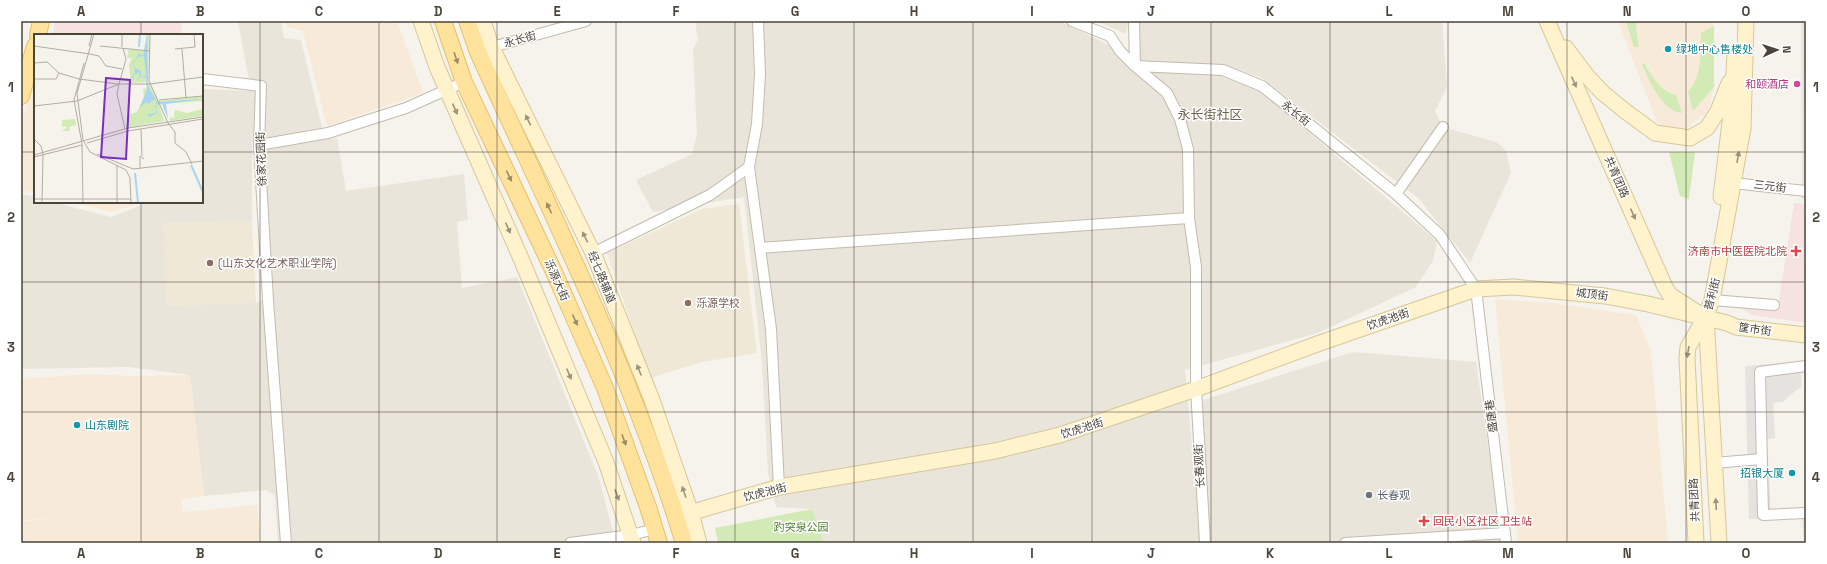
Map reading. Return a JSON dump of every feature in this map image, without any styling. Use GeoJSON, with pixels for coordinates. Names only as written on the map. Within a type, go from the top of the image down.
{"type":"FeatureCollection","features":[{"type":"Feature","properties":{"kind":"main road"},"geometry":{"type":"LineString","coordinates":[[38,34],[41,21]]}},
{"type":"Feature","properties":{"kind":"main road","name":"泺源大街"},"geometry":{"type":"LineString","coordinates":[[443,21],[464,82],[554,272],[605,388],[657,536]]}},
{"type":"Feature","properties":{"kind":"main road","name":"泺源大街"},"geometry":{"type":"LineString","coordinates":[[467,21],[485,49],[603,326],[661,473],[683,515],[684,543]]}},
{"type":"Feature","properties":{"kind":"main road"},"geometry":{"type":"LineString","coordinates":[[21,96],[34,50]]}},
{"type":"Feature","properties":{"kind":"street"},"geometry":{"type":"LineString","coordinates":[[421,21],[436,67],[522,261],[606,462],[632,539]]}},
{"type":"Feature","properties":{"kind":"street","name":"经七路辅道"},"geometry":{"type":"LineString","coordinates":[[483,21],[485,49],[593,253],[652,400],[683,515],[699,543]]}},
{"type":"Feature","properties":{"kind":"street","name":"永长街"},"geometry":{"type":"LineString","coordinates":[[485,49],[586,21]]}},
{"type":"Feature","properties":{"kind":"street"},"geometry":{"type":"LineString","coordinates":[[758,21],[760,74],[757,124],[749,167],[771,329],[778,488]]}},
{"type":"Feature","properties":{"kind":"street"},"geometry":{"type":"LineString","coordinates":[[1072,21],[1110,36],[1120,51],[1134,66]]}},
{"type":"Feature","properties":{"kind":"street"},"geometry":{"type":"LineString","coordinates":[[1134,21],[1134,66]]}},
{"type":"Feature","properties":{"kind":"street","name":"普利街"},"geometry":{"type":"LineString","coordinates":[[1705,318],[1708,286],[1730,133],[1735,21]]}},
{"type":"Feature","properties":{"kind":"street","name":"普利街"},"geometry":{"type":"LineString","coordinates":[[1705,318],[1712,300],[1743,128],[1746,21]]}},
{"type":"Feature","properties":{"kind":"street"},"geometry":{"type":"LineString","coordinates":[[1549,25],[1586,76],[1609,98],[1655,133],[1690,138],[1707,128],[1718,111],[1729,86],[1735,44]]}},
{"type":"Feature","properties":{"kind":"street","name":"共青团路"},"geometry":{"type":"LineString","coordinates":[[1549,25],[1665,287],[1670,294],[1705,318]]}},
{"type":"Feature","properties":{"kind":"street","name":"永长街"},"geometry":{"type":"LineString","coordinates":[[1134,66],[1223,70],[1262,86],[1396,194],[1440,235],[1476,289]]}},
{"type":"Feature","properties":{"kind":"street","name":"长春观街"},"geometry":{"type":"LineString","coordinates":[[1134,66],[1167,93],[1180,119],[1188,149],[1189,218],[1196,267],[1196,389],[1205,543]]}},
{"type":"Feature","properties":{"kind":"street","name":"徐家花园街"},"geometry":{"type":"LineString","coordinates":[[203,79],[261,86],[259,146],[267,290],[286,543]]}},
{"type":"Feature","properties":{"kind":"street"},"geometry":{"type":"LineString","coordinates":[[259,146],[328,133],[406,108],[464,82]]}},
{"type":"Feature","properties":{"kind":"street"},"geometry":{"type":"LineString","coordinates":[[1396,194],[1443,126]]}},
{"type":"Feature","properties":{"kind":"street"},"geometry":{"type":"LineString","coordinates":[[593,253],[710,196],[749,167]]}},
{"type":"Feature","properties":{"kind":"street","name":"三元街"},"geometry":{"type":"LineString","coordinates":[[1734,183],[1806,191]]}},
{"type":"Feature","properties":{"kind":"street"},"geometry":{"type":"LineString","coordinates":[[760,248],[1189,218]]}},
{"type":"Feature","properties":{"kind":"street","name":"城顶街"},"geometry":{"type":"LineString","coordinates":[[1476,289],[1514,287],[1605,296],[1648,304],[1705,318]]}},
{"type":"Feature","properties":{"kind":"street","name":"饮虎池街"},"geometry":{"type":"LineString","coordinates":[[683,515],[778,488],[995,451],[1060,436],[1476,289]]}},
{"type":"Feature","properties":{"kind":"street","name":"盛唐巷"},"geometry":{"type":"LineString","coordinates":[[1476,289],[1506,538]]}},
{"type":"Feature","properties":{"kind":"street"},"geometry":{"type":"LineString","coordinates":[[1712,300],[1774,305]]}},
{"type":"Feature","properties":{"kind":"street","name":"共青团路"},"geometry":{"type":"LineString","coordinates":[[1705,318],[1719,543]]}},
{"type":"Feature","properties":{"kind":"street","name":"共青团路"},"geometry":{"type":"LineString","coordinates":[[1696,543],[1687,358],[1688,347],[1705,318]]}},
{"type":"Feature","properties":{"kind":"street","name":"筐市街"},"geometry":{"type":"LineString","coordinates":[[1705,318],[1736,327],[1806,335]]}},
{"type":"Feature","properties":{"kind":"street"},"geometry":{"type":"LineString","coordinates":[[1806,366],[1760,372],[1763,515],[1806,513]]}},
{"type":"Feature","properties":{"kind":"street"},"geometry":{"type":"LineString","coordinates":[[1714,462],[1762,459]]}},
{"type":"Feature","properties":{"kind":"street"},"geometry":{"type":"LineString","coordinates":[[570,543],[657,536]]}},
{"type":"Feature","properties":{"kind":"street"},"geometry":{"type":"LineString","coordinates":[[1344,543],[1506,538]]}},
{"type":"Feature","properties":{"kind":"shaded area"},"geometry":{"type":"Polygon","coordinates":[[[55,21],[182,21],[181,34],[52,34],[55,21]]]}},
{"type":"Feature","properties":{"kind":"shaded area"},"geometry":{"type":"Polygon","coordinates":[[[238,21],[281,21],[284,38],[301,40],[322,128],[252,142],[252,221],[164,223],[256,303],[274,294],[263,149],[337,138],[346,191],[464,174],[468,220],[457,222],[462,288],[517,277],[599,478],[616,543],[278,543],[275,495],[265,490],[204,496],[190,375],[129,367],[21,369],[21,194],[34,197],[34,203],[56,203],[111,217],[146,203],[203,203],[203,89],[251,91],[238,21]]]}},
{"type":"Feature","properties":{"kind":"shaded area"},"geometry":{"type":"Polygon","coordinates":[[[285,21],[397,21],[423,93],[327,126],[303,31],[286,27],[285,21]]]}},
{"type":"Feature","properties":{"kind":"shaded area"},"geometry":{"type":"Polygon","coordinates":[[[695,21],[1061,22],[1107,44],[1133,70],[1223,75],[1260,91],[1437,241],[1433,261],[1416,287],[1318,333],[1185,370],[1201,543],[824,543],[812,509],[776,507],[768,472],[762,363],[744,197],[653,212],[636,180],[692,154],[697,135],[693,49],[698,40],[695,21]]]}},
{"type":"Feature","properties":{"kind":"shaded area"},"geometry":{"type":"Polygon","coordinates":[[[1096,21],[1129,21],[1126,34],[1096,21]]]}},
{"type":"Feature","properties":{"kind":"shaded area"},"geometry":{"type":"Polygon","coordinates":[[[1137,21],[1442,21],[1447,87],[1435,111],[1443,127],[1496,142],[1506,150],[1511,173],[1470,263],[1419,199],[1262,78],[1224,65],[1136,62],[1137,21]]]}},
{"type":"Feature","properties":{"kind":"shaded area"},"geometry":{"type":"Polygon","coordinates":[[[1618,21],[1714,21],[1714,87],[1708,111],[1685,130],[1669,132],[1657,122],[1618,21]]]}},
{"type":"Feature","properties":{"kind":"shaded area"},"geometry":{"type":"Polygon","coordinates":[[[1801,21],[1806,21],[1806,199],[1802,199],[1801,21]]]}},
{"type":"Feature","properties":{"kind":"shaded area"},"geometry":{"type":"Polygon","coordinates":[[[34,80],[34,193],[21,190],[21,122],[34,80]]]}},
{"type":"Feature","properties":{"kind":"shaded area"},"geometry":{"type":"Polygon","coordinates":[[[76,203],[139,203],[111,212],[76,203]]]}},
{"type":"Feature","properties":{"kind":"shaded area","name":"济南市中医医院北院"},"geometry":{"type":"Polygon","coordinates":[[[1794,203],[1806,204],[1806,323],[1752,315],[1741,308],[1733,299],[1779,300],[1794,203]]]}},
{"type":"Feature","properties":{"kind":"shaded area","name":"泺源学校"},"geometry":{"type":"Polygon","coordinates":[[[739,204],[757,353],[702,362],[650,378],[607,253],[702,209],[739,204]]]}},
{"type":"Feature","properties":{"kind":"shaded area","name":"(山东文化艺术职业学院)"},"geometry":{"type":"Polygon","coordinates":[[[252,221],[256,303],[167,306],[163,223],[252,221]]]}},
{"type":"Feature","properties":{"kind":"shaded area"},"geometry":{"type":"Polygon","coordinates":[[[1495,299],[1552,303],[1636,315],[1651,351],[1668,543],[1518,543],[1495,299]]]}},
{"type":"Feature","properties":{"kind":"shaded area"},"geometry":{"type":"Polygon","coordinates":[[[1353,352],[1476,362],[1502,543],[1208,543],[1203,400],[1353,352]]]}},
{"type":"Feature","properties":{"kind":"shaded area"},"geometry":{"type":"Polygon","coordinates":[[[1806,361],[1806,372],[1801,373],[1802,387],[1783,402],[1773,403],[1775,438],[1767,439],[1771,514],[1806,513],[1806,543],[1804,543],[1802,518],[1749,519],[1745,366],[1806,361]]]}},
{"type":"Feature","properties":{"kind":"shaded area"},"geometry":{"type":"Polygon","coordinates":[[[89,374],[133,376],[190,375],[204,496],[182,499],[183,512],[257,505],[261,543],[21,543],[21,522],[94,511],[21,521],[21,379],[89,374]]]}},
{"type":"Feature","properties":{"kind":"green space"},"geometry":{"type":"Polygon","coordinates":[[[1626,21],[1637,21],[1636,29],[1639,47],[1634,47],[1626,21]]]}},
{"type":"Feature","properties":{"kind":"green space"},"geometry":{"type":"Polygon","coordinates":[[[1714,26],[1714,87],[1693,111],[1688,92],[1696,79],[1700,64],[1701,33],[1714,26]]]}},
{"type":"Feature","properties":{"kind":"green space"},"geometry":{"type":"Polygon","coordinates":[[[1644,63],[1661,87],[1676,95],[1682,113],[1674,111],[1662,101],[1642,65],[1644,63]]]}},
{"type":"Feature","properties":{"kind":"green space"},"geometry":{"type":"Polygon","coordinates":[[[1669,152],[1695,152],[1689,199],[1680,196],[1669,152]]]}},
{"type":"Feature","properties":{"kind":"green space","name":"趵突泉公园"},"geometry":{"type":"Polygon","coordinates":[[[812,509],[824,543],[718,543],[715,528],[812,509]]]}},
{"type":"Feature","properties":{"kind":"place","name":"绿地中心售楼处"},"geometry":{"type":"Point","coordinates":[1668,49]}},
{"type":"Feature","properties":{"kind":"place","name":"和颐酒店"},"geometry":{"type":"Point","coordinates":[1797,84]}},
{"type":"Feature","properties":{"kind":"place","name":"济南市中医医院北院"},"geometry":{"type":"Point","coordinates":[1796,251]}},
{"type":"Feature","properties":{"kind":"place","name":"(山东文化艺术职业学院)"},"geometry":{"type":"Point","coordinates":[210,263]}},
{"type":"Feature","properties":{"kind":"place","name":"泺源学校"},"geometry":{"type":"Point","coordinates":[688,303]}},
{"type":"Feature","properties":{"kind":"place","name":"山东剧院"},"geometry":{"type":"Point","coordinates":[77,425]}},
{"type":"Feature","properties":{"kind":"place","name":"招银大厦"},"geometry":{"type":"Point","coordinates":[1792,473]}},
{"type":"Feature","properties":{"kind":"place","name":"长春观"},"geometry":{"type":"Point","coordinates":[1369,495]}},
{"type":"Feature","properties":{"kind":"place","name":"回民小区社区卫生站"},"geometry":{"type":"Point","coordinates":[1424,521]}},
{"type":"Feature","properties":{"kind":"district","name":"永长街社区"},"geometry":{"type":"Point","coordinates":[1210,114]}}]}
